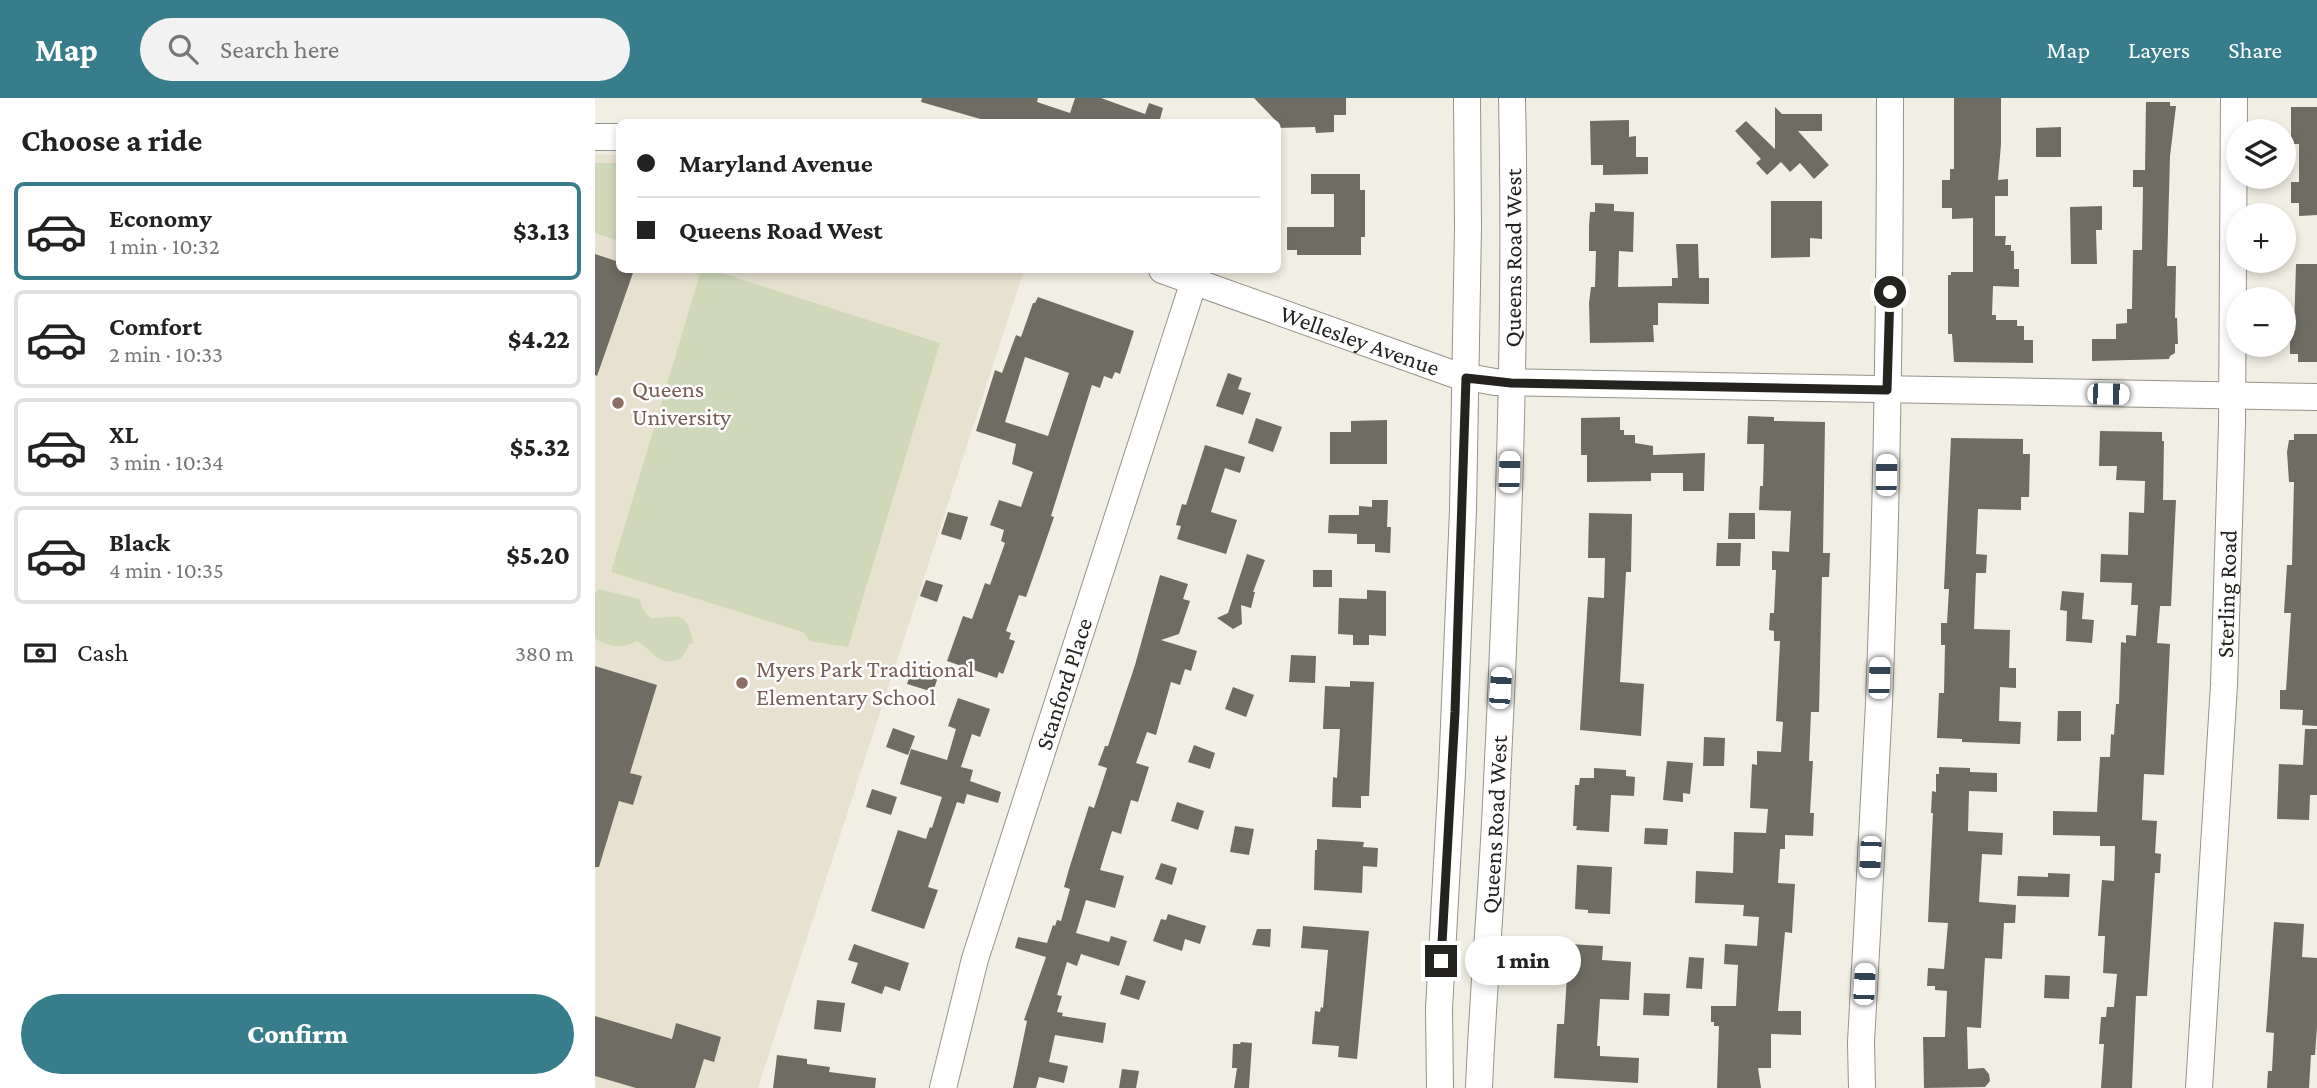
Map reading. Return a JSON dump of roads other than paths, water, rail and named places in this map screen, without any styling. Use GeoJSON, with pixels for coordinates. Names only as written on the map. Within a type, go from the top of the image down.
{"type":"FeatureCollection","features":[{"type":"Feature","properties":{"kind":"street","name":"Queens Road West"},"geometry":{"type":"LineString","coordinates":[[1440,1088],[1439,1008],[1456,704],[1466,378],[1467,98]]}},
{"type":"Feature","properties":{"kind":"street","name":"Queens Road West"},"geometry":{"type":"LineString","coordinates":[[1479,1088],[1498,779],[1508,555],[1512,98]]}},
{"type":"Feature","properties":{"kind":"street"},"geometry":{"type":"LineString","coordinates":[[1862,1088],[1861,1042],[1879,705],[1887,390],[1890,98]]}},
{"type":"Feature","properties":{"kind":"street","name":"Sterling Road"},"geometry":{"type":"LineString","coordinates":[[2199,1088],[2221,743],[2232,396],[2234,98]]}},
{"type":"Feature","properties":{"kind":"street"},"geometry":{"type":"LineString","coordinates":[[595,137],[616,137]]}},
{"type":"Feature","properties":{"kind":"street","name":"Wellesley Avenue"},"geometry":{"type":"LineString","coordinates":[[1172,273],[1466,378],[1511,383],[2317,397]]}},
{"type":"Feature","properties":{"kind":"street","name":"Stanford Place"},"geometry":{"type":"LineString","coordinates":[[943,1088],[975,959],[1195,281]]}},
{"type":"Feature","properties":{"kind":"place","name":"Queens University"},"geometry":{"type":"Point","coordinates":[618,403]}},
{"type":"Feature","properties":{"kind":"place","name":"Myers Park Traditional Elementary School"},"geometry":{"type":"Point","coordinates":[742,683]}}]}
